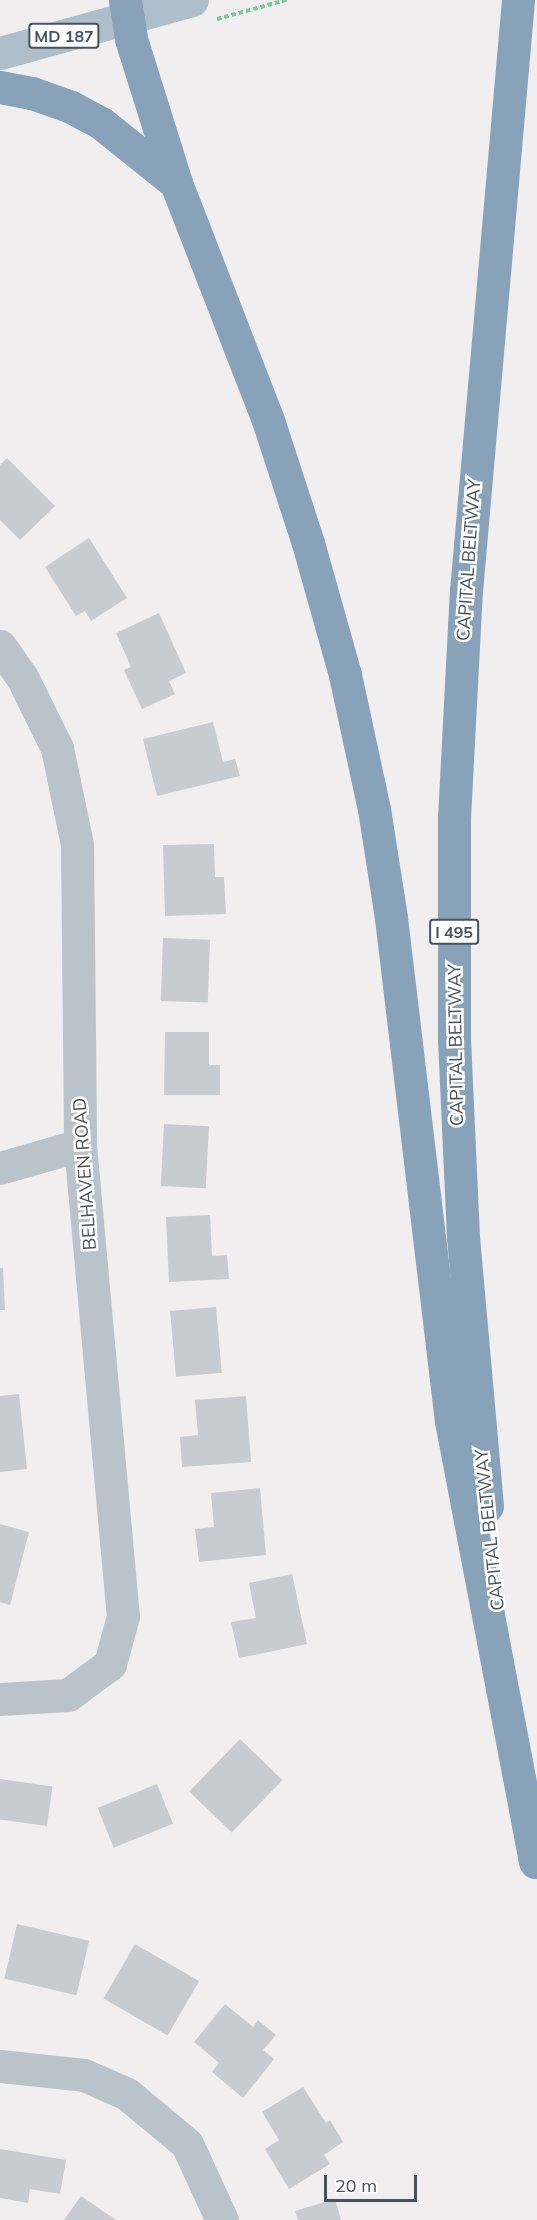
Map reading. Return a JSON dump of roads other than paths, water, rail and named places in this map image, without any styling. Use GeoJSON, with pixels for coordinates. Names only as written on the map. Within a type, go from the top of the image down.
{"type":"FeatureCollection","features":[{"type":"Feature","properties":{"kind":"highway","name":"CAPITAL BELTWAY"},"geometry":{"type":"LineString","coordinates":[[518,0],[465,603],[454,818],[454,1041],[463,1237],[477,1414],[497,1599],[536,1868]]}},
{"type":"Feature","properties":{"kind":"highway"},"geometry":{"type":"LineString","coordinates":[[126,9],[131,39],[176,183],[268,420],[308,543],[345,675],[374,809],[391,918],[451,1421],[536,1868]]}},
{"type":"Feature","properties":{"kind":"highway"},"geometry":{"type":"LineString","coordinates":[[0,87],[32,93],[71,107],[101,123],[176,183]]}},
{"type":"Feature","properties":{"kind":"main road","name":"MD 187"},"geometry":{"type":"LineString","coordinates":[[0,53],[126,9],[200,11]]}},
{"type":"Feature","properties":{"kind":"street","name":"BELHAVEN ROAD"},"geometry":{"type":"LineString","coordinates":[[0,646],[22,677],[57,748],[77,845],[80,1145],[123,1616],[110,1664],[68,1695],[0,1699]]}},
{"type":"Feature","properties":{"kind":"street"},"geometry":{"type":"LineString","coordinates":[[0,1168],[80,1145]]}},
{"type":"Feature","properties":{"kind":"street"},"geometry":{"type":"LineString","coordinates":[[0,2066],[84,2075],[127,2094],[187,2144],[222,2220]]}}]}
